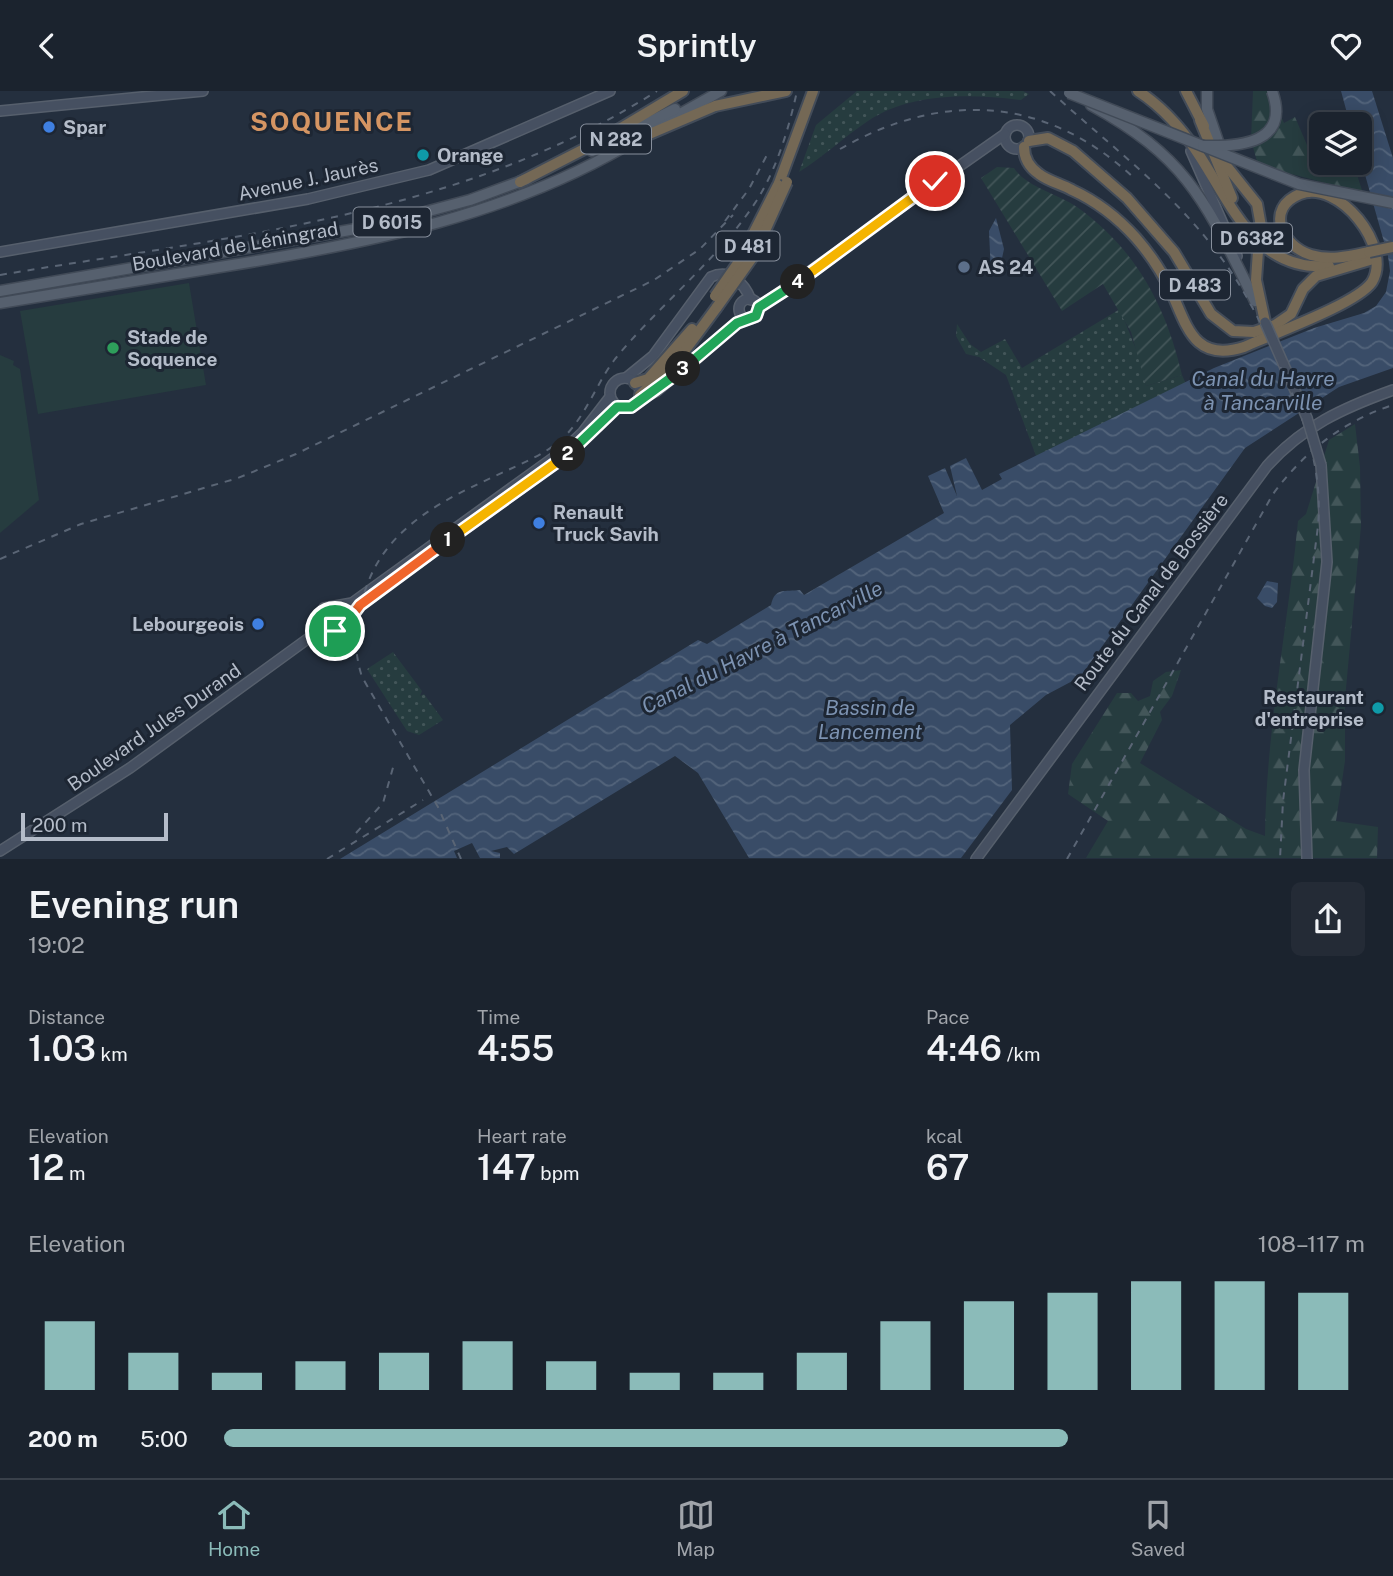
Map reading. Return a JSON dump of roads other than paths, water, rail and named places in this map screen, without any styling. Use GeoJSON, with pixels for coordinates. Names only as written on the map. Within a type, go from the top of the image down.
{"type":"FeatureCollection","features":[{"type":"Feature","properties":{"kind":"highway","name":"D 6015"},"geometry":{"type":"LineString","coordinates":[[520,182],[596,143],[683,91]]}},
{"type":"Feature","properties":{"kind":"highway","name":"D 6015"},"geometry":{"type":"LineString","coordinates":[[633,141],[685,117],[747,98],[786,91]]}},
{"type":"Feature","properties":{"kind":"highway","name":"D 481"},"geometry":{"type":"LineString","coordinates":[[783,183],[813,91]]}},
{"type":"Feature","properties":{"kind":"highway","name":"D 481"},"geometry":{"type":"LineString","coordinates":[[639,398],[677,361],[740,260],[783,183],[819,91]]}},
{"type":"Feature","properties":{"kind":"highway","name":"D 6382"},"geometry":{"type":"LineString","coordinates":[[1138,91],[1167,113],[1181,130],[1241,223],[1269,252],[1293,263],[1320,267],[1393,247]]}},
{"type":"Feature","properties":{"kind":"highway","name":"D 6382"},"geometry":{"type":"LineString","coordinates":[[1186,91],[1241,215],[1270,248],[1292,258],[1321,263],[1393,254]]}},
{"type":"Feature","properties":{"kind":"highway"},"geometry":{"type":"LineString","coordinates":[[1200,120],[1222,162],[1256,204],[1263,229],[1256,280],[1265,322]]}},
{"type":"Feature","properties":{"kind":"highway","name":"D 483"},"geometry":{"type":"LineString","coordinates":[[1027,144],[1042,138],[1058,143],[1083,159],[1119,190],[1152,224],[1174,252],[1211,314],[1233,331],[1254,332],[1275,325],[1291,314],[1303,289],[1316,276],[1371,255]]}},
{"type":"Feature","properties":{"kind":"highway"},"geometry":{"type":"LineString","coordinates":[[1027,144],[1027,161],[1040,175],[1094,202],[1137,239],[1166,282],[1188,331],[1199,342],[1211,348],[1230,350],[1244,347],[1359,295],[1375,278],[1379,264],[1377,249],[1357,216],[1322,193],[1306,192],[1294,197],[1283,210],[1281,221],[1285,238],[1291,246],[1328,258],[1371,255]]}},
{"type":"Feature","properties":{"kind":"highway","name":"D 481"},"geometry":{"type":"LineString","coordinates":[[630,380],[648,379],[713,305]]}},
{"type":"Feature","properties":{"kind":"main road"},"geometry":{"type":"LineString","coordinates":[[0,111],[203,91]]}},
{"type":"Feature","properties":{"kind":"main road","name":"Avenue J. Jaurès"},"geometry":{"type":"LineString","coordinates":[[0,252],[308,199],[429,170],[591,95],[611,91]]}},
{"type":"Feature","properties":{"kind":"main road","name":"N 282"},"geometry":{"type":"LineString","coordinates":[[520,182],[615,139],[710,91]]}},
{"type":"Feature","properties":{"kind":"main road","name":"N 282"},"geometry":{"type":"LineString","coordinates":[[633,141],[721,91]]}},
{"type":"Feature","properties":{"kind":"main road"},"geometry":{"type":"LineString","coordinates":[[1207,91],[1207,109],[1215,136],[1226,160],[1260,201],[1263,229]]}},
{"type":"Feature","properties":{"kind":"main road"},"geometry":{"type":"LineString","coordinates":[[1196,145],[1239,146],[1258,140],[1267,132],[1276,114],[1272,91]]}},
{"type":"Feature","properties":{"kind":"main road"},"geometry":{"type":"LineString","coordinates":[[1066,92],[1299,184],[1393,203]]}},
{"type":"Feature","properties":{"kind":"main road"},"geometry":{"type":"LineString","coordinates":[[1066,92],[1133,129],[1163,152],[1186,176],[1212,216],[1255,301],[1314,436],[1321,465],[1327,562],[1304,785],[1304,827],[1309,859]]}},
{"type":"Feature","properties":{"kind":"main road"},"geometry":{"type":"LineString","coordinates":[[759,307],[751,300],[746,288],[733,277],[723,274],[711,277],[653,356],[630,380],[613,384],[610,397],[589,426],[564,450],[352,603],[335,604],[322,611],[320,619],[324,627],[339,631],[355,610],[373,594],[567,454],[617,407],[627,408],[639,398],[657,391],[737,323],[756,316],[759,307],[962,162],[993,145],[1010,127],[1021,125],[1028,129],[1027,144],[1015,149],[1008,145],[993,145]]}},
{"type":"Feature","properties":{"kind":"main road"},"geometry":{"type":"LineString","coordinates":[[1181,130],[1255,301]]}},
{"type":"Feature","properties":{"kind":"main road"},"geometry":{"type":"LineString","coordinates":[[1005,134],[1008,145]]}},
{"type":"Feature","properties":{"kind":"main road","name":"Boulevard de Léningrad"},"geometry":{"type":"LineString","coordinates":[[0,303],[363,242],[460,218],[513,198],[633,141]]}},
{"type":"Feature","properties":{"kind":"main road","name":"Boulevard de Léningrad"},"geometry":{"type":"LineString","coordinates":[[0,291],[410,218],[520,182]]}},
{"type":"Feature","properties":{"kind":"main road"},"geometry":{"type":"LineString","coordinates":[[749,319],[741,314],[740,308],[743,302],[751,300]]}},
{"type":"Feature","properties":{"kind":"main road"},"geometry":{"type":"LineString","coordinates":[[630,380],[639,398]]}},
{"type":"Feature","properties":{"kind":"main road","name":"Route du Canal de Bossière"},"geometry":{"type":"LineString","coordinates":[[976,859],[1267,466],[1298,435],[1326,417],[1393,390]]}},
{"type":"Feature","properties":{"kind":"main road"},"geometry":{"type":"LineString","coordinates":[[610,397],[617,407]]}},
{"type":"Feature","properties":{"kind":"main road"},"geometry":{"type":"LineString","coordinates":[[335,604],[345,609],[347,621]]}},
{"type":"Feature","properties":{"kind":"main road","name":"Boulevard Jules Durand"},"geometry":{"type":"LineString","coordinates":[[0,851],[130,768],[324,627]]}},
{"type":"Feature","properties":{"kind":"main road"},"geometry":{"type":"LineString","coordinates":[[1304,785],[1309,859]]}},
{"type":"Feature","properties":{"kind":"water","name":"Bassin de Lancement"},"geometry":{"type":"Polygon","coordinates":[[[1341,91],[1372,91],[1393,158],[1393,368],[1339,387],[1245,448],[1080,677],[1046,695],[1010,725],[1012,790],[961,858],[749,858],[698,773],[675,756],[514,854],[507,847],[491,851],[500,853],[500,858],[480,858],[472,843],[454,851],[457,858],[340,859],[698,640],[707,644],[771,605],[778,593],[800,590],[804,595],[944,513],[928,476],[945,468],[957,496],[950,466],[966,458],[982,490],[1002,479],[999,474],[1214,368],[1314,328],[1364,313],[1376,306],[1386,292],[1390,271],[1365,175],[1372,175],[1372,112],[1347,112],[1341,91]]]}},
{"type":"Feature","properties":{"kind":"water"},"geometry":{"type":"Polygon","coordinates":[[[996,218],[1004,249],[999,272],[991,275],[989,231],[996,218]]]}},
{"type":"Feature","properties":{"kind":"water"},"geometry":{"type":"Polygon","coordinates":[[[1267,581],[1278,583],[1277,602],[1272,608],[1265,606],[1257,598],[1267,581]]]}},
{"type":"Feature","properties":{"kind":"railway"},"geometry":{"type":"LineString","coordinates":[[0,275],[255,233],[422,195],[503,168],[581,134],[657,91]]}},
{"type":"Feature","properties":{"kind":"railway"},"geometry":{"type":"LineString","coordinates":[[461,859],[438,807],[362,677],[356,632],[359,610],[376,565],[405,529],[424,515],[443,502],[544,452],[571,429],[615,359],[725,242],[757,200],[782,147],[797,91]]}},
{"type":"Feature","properties":{"kind":"railway"},"geometry":{"type":"LineString","coordinates":[[1050,91],[1162,191],[1204,235],[1222,259],[1252,306],[1298,407],[1309,440],[1318,491],[1318,526],[1283,801],[1280,859]]}},
{"type":"Feature","properties":{"kind":"railway"},"geometry":{"type":"LineString","coordinates":[[840,149],[878,130],[916,117],[954,111],[992,111],[1029,117],[1065,130],[1100,151],[1134,178]]}},
{"type":"Feature","properties":{"kind":"railway"},"geometry":{"type":"LineString","coordinates":[[725,221],[749,189],[768,153]]}},
{"type":"Feature","properties":{"kind":"railway"},"geometry":{"type":"LineString","coordinates":[[0,559],[81,524],[238,478],[296,454],[654,280],[700,249],[733,215]]}},
{"type":"Feature","properties":{"kind":"railway"},"geometry":{"type":"LineString","coordinates":[[1067,859],[1273,494],[1298,465],[1326,440],[1358,420],[1393,405]]}},
{"type":"Feature","properties":{"kind":"railway"},"geometry":{"type":"LineString","coordinates":[[356,833],[383,803],[394,764]]}},
{"type":"Feature","properties":{"kind":"railway"},"geometry":{"type":"LineString","coordinates":[[327,859],[423,800]]}},
{"type":"Feature","properties":{"kind":"place","name":"Spar"},"geometry":{"type":"Point","coordinates":[49,127]}},
{"type":"Feature","properties":{"kind":"place","name":"Orange"},"geometry":{"type":"Point","coordinates":[423,155]}},
{"type":"Feature","properties":{"kind":"place","name":"AS 24"},"geometry":{"type":"Point","coordinates":[964,267]}},
{"type":"Feature","properties":{"kind":"place","name":"Stade de Soquence"},"geometry":{"type":"Point","coordinates":[113,348]}},
{"type":"Feature","properties":{"kind":"place","name":"Renault Truck Savih"},"geometry":{"type":"Point","coordinates":[539,523]}},
{"type":"Feature","properties":{"kind":"place","name":"Lebourgeois"},"geometry":{"type":"Point","coordinates":[258,624]}},
{"type":"Feature","properties":{"kind":"place","name":"Restaurant d'entreprise"},"geometry":{"type":"Point","coordinates":[1378,708]}},
{"type":"Feature","properties":{"kind":"district","name":"SOQUENCE"},"geometry":{"type":"Point","coordinates":[332,121]}},
{"type":"Feature","properties":{"kind":"water label","name":"Canal du Havre à Tancarville"},"geometry":{"type":"Point","coordinates":[1263,390]}},
{"type":"Feature","properties":{"kind":"water label","name":"Canal du Havre à Tancarville"},"geometry":{"type":"Point","coordinates":[762,647]}}]}
